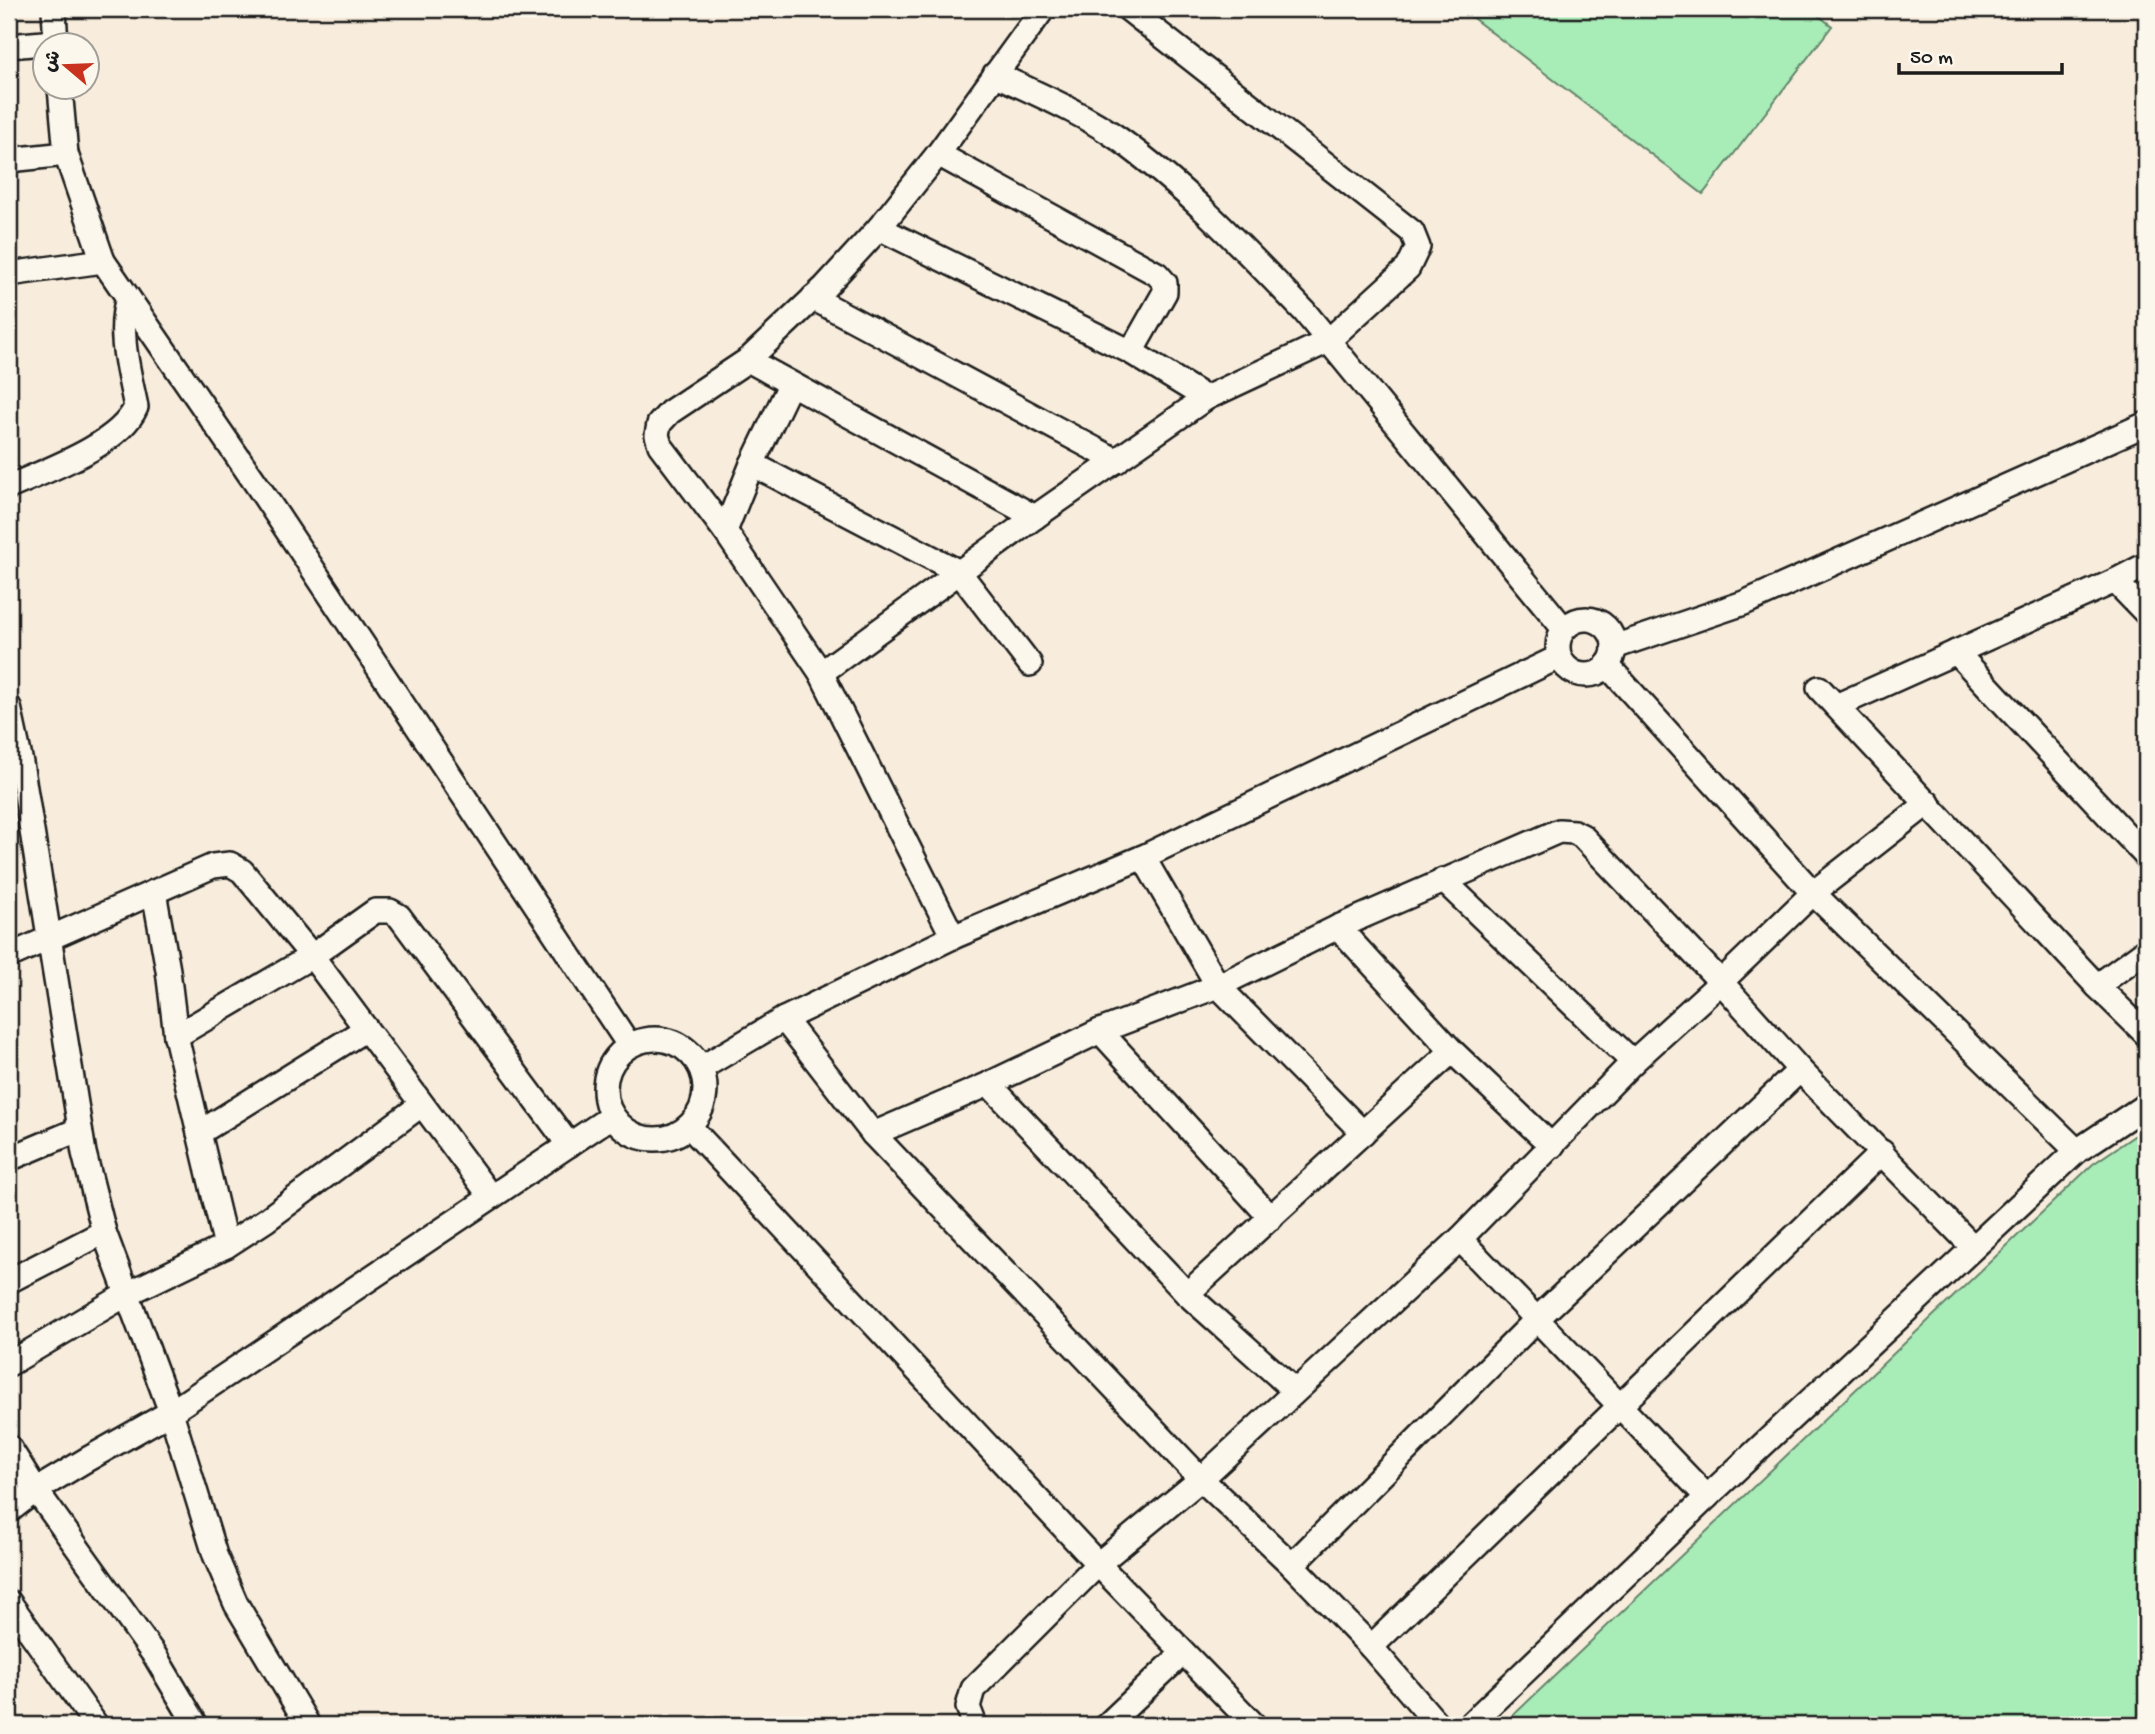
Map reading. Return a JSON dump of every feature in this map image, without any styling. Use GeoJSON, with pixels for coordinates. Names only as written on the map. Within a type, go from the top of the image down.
{"type":"FeatureCollection","features":[{"type":"Feature","properties":{"kind":"street"},"geometry":{"type":"LineString","coordinates":[[54,9],[55,32]]}},
{"type":"Feature","properties":{"kind":"street"},"geometry":{"type":"LineString","coordinates":[[953,937],[821,673],[725,531],[660,445],[657,435],[659,424],[670,412],[748,360],[813,298],[879,228],[938,155],[1043,9]]}},
{"type":"Feature","properties":{"kind":"street"},"geometry":{"type":"LineString","coordinates":[[821,673],[1035,517],[1206,398],[1328,341],[1408,268],[1418,247],[1412,232],[1128,9]]}},
{"type":"Feature","properties":{"kind":"street"},"geometry":{"type":"LineString","coordinates":[[9,46],[32,45]]}},
{"type":"Feature","properties":{"kind":"street"},"geometry":{"type":"LineString","coordinates":[[995,75],[1085,118],[1119,139],[1173,182],[1260,266],[1304,311],[1564,629]]}},
{"type":"Feature","properties":{"kind":"street"},"geometry":{"type":"LineString","coordinates":[[61,102],[66,153],[103,261],[264,496],[629,1045]]}},
{"type":"Feature","properties":{"kind":"street"},"geometry":{"type":"LineString","coordinates":[[9,160],[66,153]]}},
{"type":"Feature","properties":{"kind":"street"},"geometry":{"type":"LineString","coordinates":[[938,155],[1157,274],[1165,284],[1165,292],[1131,352]]}},
{"type":"Feature","properties":{"kind":"street"},"geometry":{"type":"LineString","coordinates":[[879,228],[1131,352],[1206,398]]}},
{"type":"Feature","properties":{"kind":"street"},"geometry":{"type":"LineString","coordinates":[[9,274],[103,261]]}},
{"type":"Feature","properties":{"kind":"street"},"geometry":{"type":"LineString","coordinates":[[9,487],[90,451],[132,416],[136,407],[123,332],[123,315],[128,298]]}},
{"type":"Feature","properties":{"kind":"street"},"geometry":{"type":"LineString","coordinates":[[813,298],[1117,461]]}},
{"type":"Feature","properties":{"kind":"street"},"geometry":{"type":"LineString","coordinates":[[748,360],[1035,517]]}},
{"type":"Feature","properties":{"kind":"street"},"geometry":{"type":"LineString","coordinates":[[725,531],[752,464],[790,385]]}},
{"type":"Feature","properties":{"kind":"street"},"geometry":{"type":"LineString","coordinates":[[2077,1151],[1813,893],[1611,656],[1608,629],[1600,622],[1581,619],[1564,629],[1558,647],[1559,657],[1572,672],[1591,675],[1611,656],[1744,603],[2146,424]]}},
{"type":"Feature","properties":{"kind":"street"},"geometry":{"type":"LineString","coordinates":[[752,464],[959,572],[1030,664]]}},
{"type":"Feature","properties":{"kind":"street"},"geometry":{"type":"LineString","coordinates":[[1836,706],[2146,565]]}},
{"type":"Feature","properties":{"kind":"street"},"geometry":{"type":"LineString","coordinates":[[2115,581],[2146,613]]}},
{"type":"Feature","properties":{"kind":"street"},"geometry":{"type":"LineString","coordinates":[[1956,652],[2146,856]]}},
{"type":"Feature","properties":{"kind":"street"},"geometry":{"type":"LineString","coordinates":[[701,1068],[784,1020],[953,937],[1143,857],[1559,657]]}},
{"type":"Feature","properties":{"kind":"street"},"geometry":{"type":"LineString","coordinates":[[1819,688],[2097,986],[2146,1034]]}},
{"type":"Feature","properties":{"kind":"street"},"geometry":{"type":"LineString","coordinates":[[9,707],[15,767],[49,938],[80,1129],[104,1232],[171,1412],[215,1555],[236,1604],[308,1725]]}},
{"type":"Feature","properties":{"kind":"street"},"geometry":{"type":"LineString","coordinates":[[975,1725],[968,1707],[973,1689],[1098,1564],[1201,1479],[1460,1239],[1633,1062],[1813,893],[1928,803]]}},
{"type":"Feature","properties":{"kind":"street"},"geometry":{"type":"LineString","coordinates":[[873,1134],[989,1084],[1100,1031],[1218,986],[1338,927],[1443,880],[1559,831],[1574,832],[1582,836],[1721,982],[1800,1070],[1973,1247]]}},
{"type":"Feature","properties":{"kind":"street"},"geometry":{"type":"LineString","coordinates":[[1143,857],[1218,986],[1363,1133]]}},
{"type":"Feature","properties":{"kind":"street"},"geometry":{"type":"LineString","coordinates":[[9,956],[213,866],[230,864],[242,871],[312,956],[491,1197]]}},
{"type":"Feature","properties":{"kind":"street"},"geometry":{"type":"LineString","coordinates":[[1443,880],[1633,1062]]}},
{"type":"Feature","properties":{"kind":"street"},"geometry":{"type":"LineString","coordinates":[[154,892],[176,1036],[226,1246]]}},
{"type":"Feature","properties":{"kind":"street"},"geometry":{"type":"LineString","coordinates":[[176,1036],[312,956],[375,911],[390,911],[399,916],[569,1145]]}},
{"type":"Feature","properties":{"kind":"street"},"geometry":{"type":"LineString","coordinates":[[1338,927],[1452,1051],[1552,1146]]}},
{"type":"Feature","properties":{"kind":"street"},"geometry":{"type":"LineString","coordinates":[[2097,986],[2146,950]]}},
{"type":"Feature","properties":{"kind":"street"},"geometry":{"type":"LineString","coordinates":[[784,1020],[873,1134],[1201,1479],[1292,1565],[1371,1647],[1438,1725]]}},
{"type":"Feature","properties":{"kind":"street"},"geometry":{"type":"LineString","coordinates":[[199,1133],[366,1029]]}},
{"type":"Feature","properties":{"kind":"street"},"geometry":{"type":"LineString","coordinates":[[1100,1031],[1271,1218]]}},
{"type":"Feature","properties":{"kind":"street"},"geometry":{"type":"LineString","coordinates":[[645,1039],[662,1039],[678,1044],[692,1054],[701,1068],[705,1099],[690,1126],[677,1135],[648,1140],[634,1136],[621,1128],[612,1116],[604,1085],[617,1055],[629,1045],[645,1039]]}},
{"type":"Feature","properties":{"kind":"street"},"geometry":{"type":"LineString","coordinates":[[1188,1294],[1452,1051]]}},
{"type":"Feature","properties":{"kind":"street"},"geometry":{"type":"LineString","coordinates":[[1292,1565],[1537,1319],[1800,1070]]}},
{"type":"Feature","properties":{"kind":"street"},"geometry":{"type":"LineString","coordinates":[[989,1084],[1188,1294],[1294,1391]]}},
{"type":"Feature","properties":{"kind":"street"},"geometry":{"type":"LineString","coordinates":[[9,1364],[127,1294],[226,1246],[266,1220],[421,1105]]}},
{"type":"Feature","properties":{"kind":"street"},"geometry":{"type":"LineString","coordinates":[[1469,1725],[1707,1497],[2077,1151],[2146,1105]]}},
{"type":"Feature","properties":{"kind":"street"},"geometry":{"type":"LineString","coordinates":[[9,1511],[36,1490],[171,1412],[612,1116]]}},
{"type":"Feature","properties":{"kind":"street"},"geometry":{"type":"LineString","coordinates":[[690,1126],[1098,1564],[1254,1725]]}},
{"type":"Feature","properties":{"kind":"street"},"geometry":{"type":"LineString","coordinates":[[9,1159],[80,1129]]}},
{"type":"Feature","properties":{"kind":"street"},"geometry":{"type":"LineString","coordinates":[[1371,1647],[1882,1152]]}},
{"type":"Feature","properties":{"kind":"street"},"geometry":{"type":"LineString","coordinates":[[9,1282],[104,1232]]}},
{"type":"Feature","properties":{"kind":"street"},"geometry":{"type":"LineString","coordinates":[[1460,1239],[1707,1497]]}},
{"type":"Feature","properties":{"kind":"street"},"geometry":{"type":"LineString","coordinates":[[9,1447],[36,1490],[155,1656],[196,1725]]}},
{"type":"Feature","properties":{"kind":"street"},"geometry":{"type":"LineString","coordinates":[[9,1601],[96,1725]]}},
{"type":"Feature","properties":{"kind":"street"},"geometry":{"type":"LineString","coordinates":[[1107,1725],[1183,1653]]}},
{"type":"Feature","properties":{"kind":"green space"},"geometry":{"type":"Polygon","coordinates":[[[1461,9],[1810,9],[1832,26],[1703,194],[1461,9]]]}},
{"type":"Feature","properties":{"kind":"green space"},"geometry":{"type":"Polygon","coordinates":[[[2146,1128],[2146,1725],[1503,1725],[2093,1164],[2146,1128]]]}}]}
